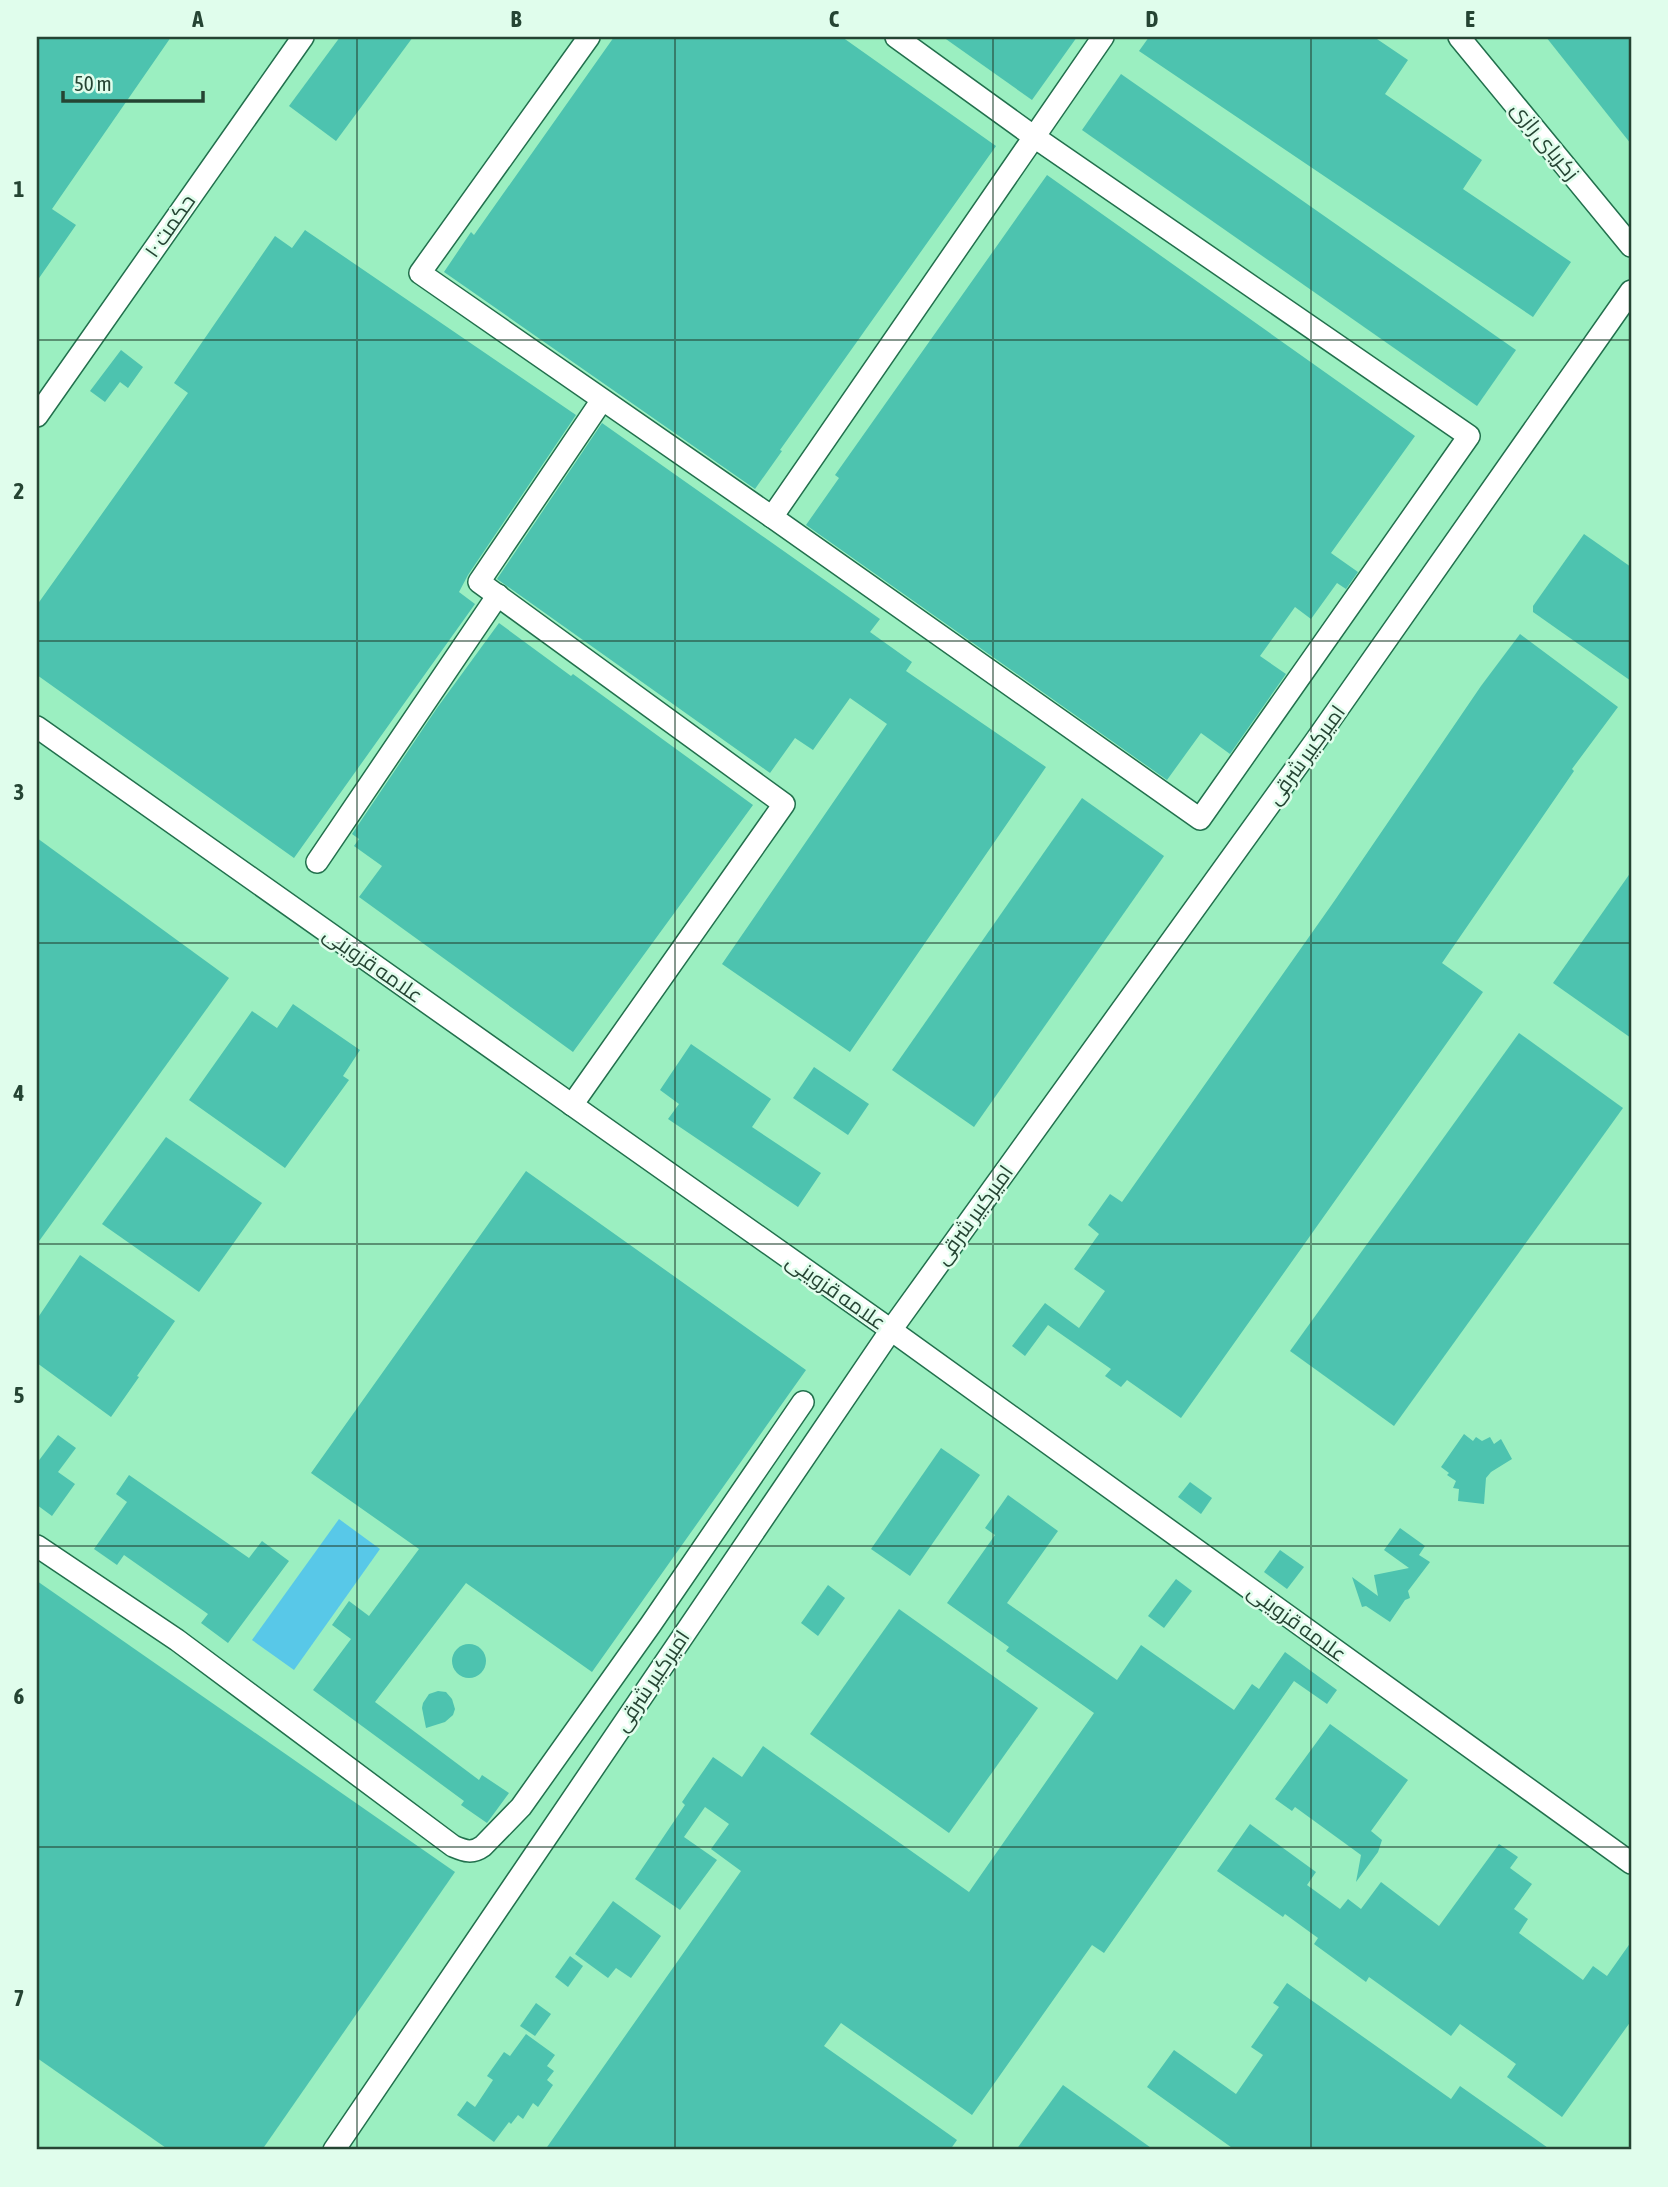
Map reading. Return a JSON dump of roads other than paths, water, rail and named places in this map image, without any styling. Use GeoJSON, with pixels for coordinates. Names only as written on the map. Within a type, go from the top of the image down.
{"type":"FeatureCollection","features":[{"type":"Feature","properties":{"kind":"street","name":"حکمت ۱۰"},"geometry":{"type":"LineString","coordinates":[[37,416],[303,37]]}},
{"type":"Feature","properties":{"kind":"street"},"geometry":{"type":"LineString","coordinates":[[589,37],[420,273],[1200,819],[1469,436],[1033,136],[897,37]]}},
{"type":"Feature","properties":{"kind":"street"},"geometry":{"type":"LineString","coordinates":[[772,517],[1103,37]]}},
{"type":"Feature","properties":{"kind":"street","name":"زکریای رازی"},"geometry":{"type":"LineString","coordinates":[[1459,37],[1631,246]]}},
{"type":"Feature","properties":{"kind":"street","name":"امیرکبیر شرقی"},"geometry":{"type":"LineString","coordinates":[[334,2150],[891,1330],[1314,743],[1631,291]]}},
{"type":"Feature","properties":{"kind":"street"},"geometry":{"type":"LineString","coordinates":[[572,1105],[784,804],[479,582],[602,400]]}},
{"type":"Feature","properties":{"kind":"street"},"geometry":{"type":"LineString","coordinates":[[317,862],[498,596]]}},
{"type":"Feature","properties":{"kind":"street","name":"علامه قزوینی"},"geometry":{"type":"LineString","coordinates":[[37,727],[891,1330],[1631,1863]]}},
{"type":"Feature","properties":{"kind":"street"},"geometry":{"type":"LineString","coordinates":[[37,1546],[177,1640],[447,1841],[464,1851],[476,1851],[522,1807],[803,1402]]}},
{"type":"Feature","properties":{"kind":"water"},"geometry":{"type":"Polygon","coordinates":[[[339,1519],[380,1549],[294,1670],[252,1640],[339,1519]]]}}]}
